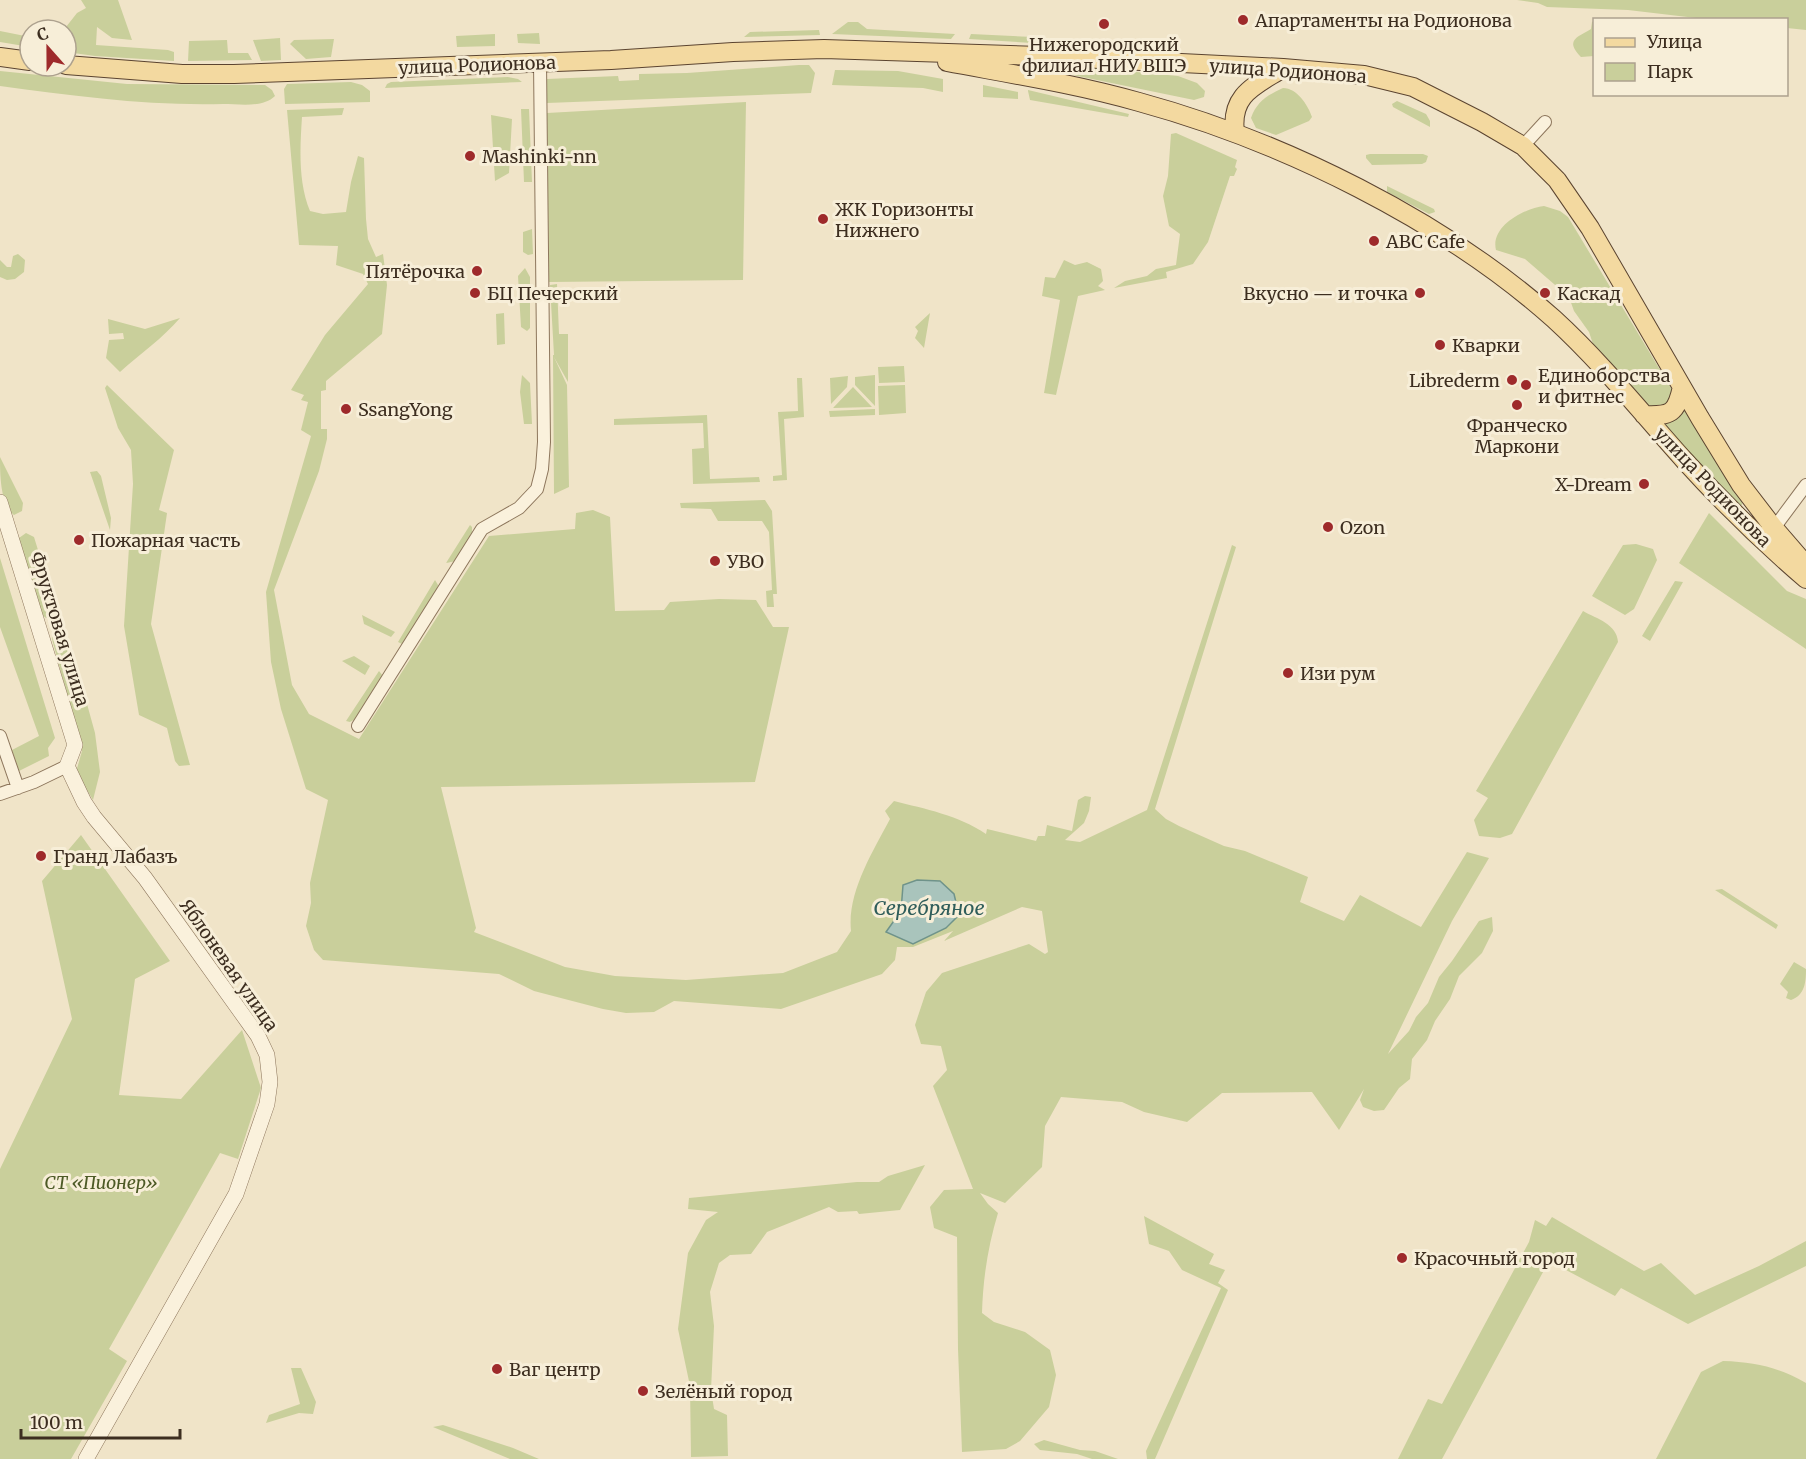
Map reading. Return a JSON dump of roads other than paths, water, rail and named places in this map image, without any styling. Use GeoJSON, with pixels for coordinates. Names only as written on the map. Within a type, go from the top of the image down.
{"type":"FeatureCollection","features":[{"type":"Feature","properties":{"kind":"main road","name":"улица Родионова"},"geometry":{"type":"LineString","coordinates":[[889,50],[1094,91],[1155,106],[1235,133],[1359,189],[1400,211],[1456,246],[1552,318],[1592,356],[1713,491],[1779,556],[1806,579]]}},
{"type":"Feature","properties":{"kind":"main road","name":"улица Родионова"},"geometry":{"type":"LineString","coordinates":[[78,66],[182,74],[223,74],[540,62],[744,51],[889,50],[1283,68],[1364,75],[1413,87],[1450,104],[1523,146],[1542,163],[1570,197],[1742,485],[1773,528],[1806,565]]}},
{"type":"Feature","properties":{"kind":"main road"},"geometry":{"type":"LineString","coordinates":[[0,57],[18,59]]}},
{"type":"Feature","properties":{"kind":"main road"},"geometry":{"type":"LineString","coordinates":[[1235,133],[1233,119],[1242,98],[1251,89],[1283,68]]}},
{"type":"Feature","properties":{"kind":"main road"},"geometry":{"type":"LineString","coordinates":[[1644,415],[1668,414],[1674,410],[1678,404],[1682,387]]}},
{"type":"Feature","properties":{"kind":"street"},"geometry":{"type":"LineString","coordinates":[[358,726],[482,529],[519,508],[537,489],[542,469],[544,442],[540,62]]}},
{"type":"Feature","properties":{"kind":"street"},"geometry":{"type":"LineString","coordinates":[[1523,146],[1545,122]]}},
{"type":"Feature","properties":{"kind":"street"},"geometry":{"type":"LineString","coordinates":[[1773,528],[1806,485]]}},
{"type":"Feature","properties":{"kind":"street","name":"Фруктовая улица"},"geometry":{"type":"LineString","coordinates":[[0,502],[5,535],[75,745],[67,766]]}},
{"type":"Feature","properties":{"kind":"street"},"geometry":{"type":"LineString","coordinates":[[0,736],[18,788]]}},
{"type":"Feature","properties":{"kind":"street"},"geometry":{"type":"LineString","coordinates":[[0,794],[44,778],[67,766]]}},
{"type":"Feature","properties":{"kind":"street","name":"Яблоневая улица"},"geometry":{"type":"LineString","coordinates":[[67,766],[84,802],[94,817],[145,878],[258,1036],[267,1055],[270,1082],[267,1104],[237,1194],[86,1459]]}},
{"type":"Feature","properties":{"kind":"water","name":"Серебряное"},"geometry":{"type":"Polygon","coordinates":[[[917,880],[940,881],[954,894],[959,915],[946,928],[913,944],[886,932],[901,911],[903,885],[917,880]]]}},
{"type":"Feature","properties":{"kind":"place","name":"Апартаменты на Родионова"},"geometry":{"type":"Point","coordinates":[1243,20]}},
{"type":"Feature","properties":{"kind":"place","name":"Нижегородский филиал НИУ ВШЭ"},"geometry":{"type":"Point","coordinates":[1104,24]}},
{"type":"Feature","properties":{"kind":"place","name":"Mashinki-nn"},"geometry":{"type":"Point","coordinates":[470,156]}},
{"type":"Feature","properties":{"kind":"place","name":"ЖК Горизонты Нижнего"},"geometry":{"type":"Point","coordinates":[823,219]}},
{"type":"Feature","properties":{"kind":"place","name":"АВС Cafe"},"geometry":{"type":"Point","coordinates":[1374,241]}},
{"type":"Feature","properties":{"kind":"place","name":"Пятёрочка"},"geometry":{"type":"Point","coordinates":[477,271]}},
{"type":"Feature","properties":{"kind":"place","name":"БЦ Печерский"},"geometry":{"type":"Point","coordinates":[475,293]}},
{"type":"Feature","properties":{"kind":"place","name":"Вкусно — и точка"},"geometry":{"type":"Point","coordinates":[1420,293]}},
{"type":"Feature","properties":{"kind":"place","name":"Каскад"},"geometry":{"type":"Point","coordinates":[1545,293]}},
{"type":"Feature","properties":{"kind":"place","name":"Кварки"},"geometry":{"type":"Point","coordinates":[1440,345]}},
{"type":"Feature","properties":{"kind":"place","name":"Librederm"},"geometry":{"type":"Point","coordinates":[1512,380]}},
{"type":"Feature","properties":{"kind":"place","name":"Единоборства и фитнес"},"geometry":{"type":"Point","coordinates":[1526,385]}},
{"type":"Feature","properties":{"kind":"place","name":"Франческо Маркони"},"geometry":{"type":"Point","coordinates":[1517,405]}},
{"type":"Feature","properties":{"kind":"place","name":"SsangYong"},"geometry":{"type":"Point","coordinates":[346,409]}},
{"type":"Feature","properties":{"kind":"place","name":"X-Dream"},"geometry":{"type":"Point","coordinates":[1644,484]}},
{"type":"Feature","properties":{"kind":"place","name":"Ozon"},"geometry":{"type":"Point","coordinates":[1328,527]}},
{"type":"Feature","properties":{"kind":"place","name":"Пожарная часть"},"geometry":{"type":"Point","coordinates":[79,540]}},
{"type":"Feature","properties":{"kind":"place","name":"УВО"},"geometry":{"type":"Point","coordinates":[715,561]}},
{"type":"Feature","properties":{"kind":"place","name":"Изи рум"},"geometry":{"type":"Point","coordinates":[1288,673]}},
{"type":"Feature","properties":{"kind":"place","name":"Гранд Лабазъ"},"geometry":{"type":"Point","coordinates":[41,856]}},
{"type":"Feature","properties":{"kind":"place","name":"Красочный город"},"geometry":{"type":"Point","coordinates":[1402,1258]}},
{"type":"Feature","properties":{"kind":"place","name":"Ваг центр"},"geometry":{"type":"Point","coordinates":[497,1369]}},
{"type":"Feature","properties":{"kind":"place","name":"Зелёный город"},"geometry":{"type":"Point","coordinates":[643,1391]}},
{"type":"Feature","properties":{"kind":"park label","name":"СТ «Пионер»"},"geometry":{"type":"Point","coordinates":[101,1182]}}]}
